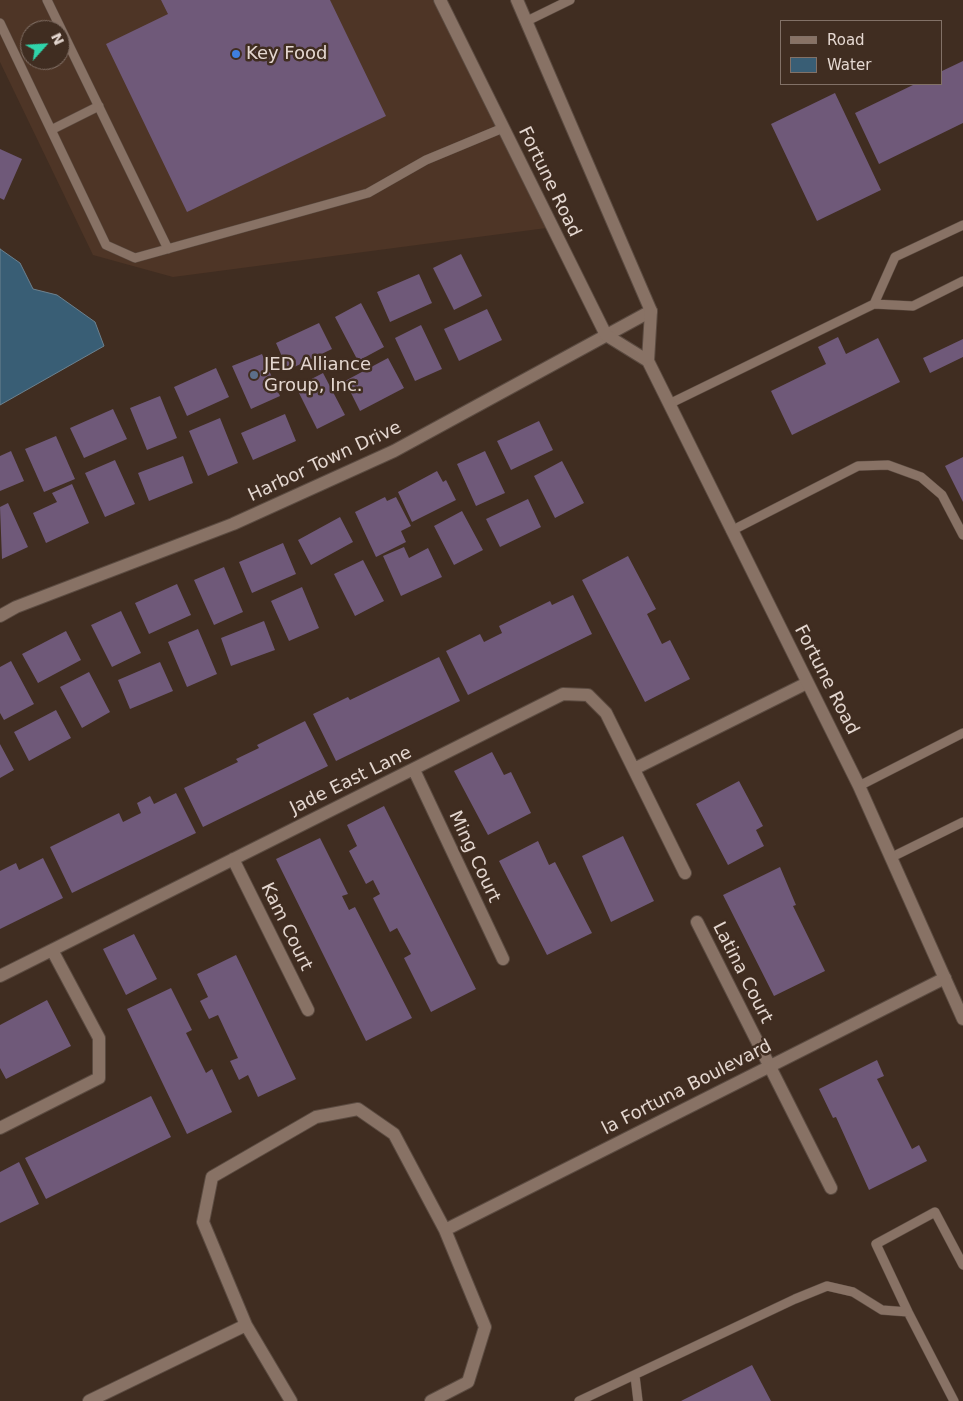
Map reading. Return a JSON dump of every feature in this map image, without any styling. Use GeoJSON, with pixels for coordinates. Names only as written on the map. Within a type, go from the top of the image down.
{"type":"FeatureCollection","features":[{"type":"Feature","properties":{"kind":"street","name":"Fortune Road"},"geometry":{"type":"LineString","coordinates":[[440,0],[606,335]]}},
{"type":"Feature","properties":{"kind":"street","name":"Fortune Road"},"geometry":{"type":"LineString","coordinates":[[517,0],[651,311],[648,361],[859,786],[963,1019]]}},
{"type":"Feature","properties":{"kind":"street","name":"Harbor Town Drive"},"geometry":{"type":"LineString","coordinates":[[0,616],[16,607],[233,524],[394,451],[651,311]]}},
{"type":"Feature","properties":{"kind":"street"},"geometry":{"type":"LineString","coordinates":[[606,335],[648,361]]}},
{"type":"Feature","properties":{"kind":"street"},"geometry":{"type":"LineString","coordinates":[[634,769],[808,683]]}},
{"type":"Feature","properties":{"kind":"street","name":"Jade East Lane"},"geometry":{"type":"LineString","coordinates":[[0,976],[563,694],[588,694],[606,713],[685,873]]}},
{"type":"Feature","properties":{"kind":"street","name":"Ming Court"},"geometry":{"type":"LineString","coordinates":[[414,770],[502,959]]}},
{"type":"Feature","properties":{"kind":"street","name":"Kam Court"},"geometry":{"type":"LineString","coordinates":[[233,859],[308,1010]]}},
{"type":"Feature","properties":{"kind":"street","name":"Latina Court"},"geometry":{"type":"LineString","coordinates":[[697,922],[831,1188]]}},
{"type":"Feature","properties":{"kind":"street"},"geometry":{"type":"LineString","coordinates":[[0,1128],[99,1078],[99,1038],[52,950]]}},
{"type":"Feature","properties":{"kind":"street","name":"la Fortuna Boulevard"},"geometry":{"type":"LineString","coordinates":[[445,1230],[945,978]]}},
{"type":"Feature","properties":{"kind":"street"},"geometry":{"type":"LineString","coordinates":[[291,1401],[246,1325],[203,1222],[212,1177],[316,1118],[358,1109],[394,1134],[445,1230],[485,1327],[468,1382],[431,1401]]}},
{"type":"Feature","properties":{"kind":"street"},"geometry":{"type":"LineString","coordinates":[[89,1401],[246,1325]]}},
{"type":"Feature","properties":{"kind":"lane"},"geometry":{"type":"LineString","coordinates":[[47,0],[168,249]]}},
{"type":"Feature","properties":{"kind":"lane"},"geometry":{"type":"LineString","coordinates":[[527,21],[570,0]]}},
{"type":"Feature","properties":{"kind":"lane"},"geometry":{"type":"LineString","coordinates":[[0,23],[106,245],[135,258],[368,193],[426,160],[503,128]]}},
{"type":"Feature","properties":{"kind":"lane"},"geometry":{"type":"LineString","coordinates":[[51,130],[99,106]]}},
{"type":"Feature","properties":{"kind":"lane"},"geometry":{"type":"LineString","coordinates":[[874,304],[895,257],[963,225]]}},
{"type":"Feature","properties":{"kind":"lane"},"geometry":{"type":"LineString","coordinates":[[669,404],[874,304],[913,306],[963,282]]}},
{"type":"Feature","properties":{"kind":"lane"},"geometry":{"type":"LineString","coordinates":[[731,531],[858,466],[888,465],[921,477],[942,495],[963,535]]}},
{"type":"Feature","properties":{"kind":"lane"},"geometry":{"type":"LineString","coordinates":[[859,786],[963,733]]}},
{"type":"Feature","properties":{"kind":"lane"},"geometry":{"type":"LineString","coordinates":[[892,857],[963,822]]}},
{"type":"Feature","properties":{"kind":"lane"},"geometry":{"type":"LineString","coordinates":[[954,1401],[908,1312],[876,1244],[935,1212],[963,1265]]}},
{"type":"Feature","properties":{"kind":"lane"},"geometry":{"type":"LineString","coordinates":[[579,1401],[795,1299],[827,1286],[853,1292],[882,1310],[908,1312]]}},
{"type":"Feature","properties":{"kind":"lane"},"geometry":{"type":"LineString","coordinates":[[635,1376],[638,1401]]}},
{"type":"Feature","properties":{"kind":"shaded area"},"geometry":{"type":"Polygon","coordinates":[[[0,0],[441,0],[554,227],[173,277],[93,255],[0,62],[0,0]]]}},
{"type":"Feature","properties":{"kind":"water"},"geometry":{"type":"Polygon","coordinates":[[[0,249],[20,263],[33,289],[57,295],[95,322],[104,346],[0,405],[0,249]]]}},
{"type":"Feature","properties":{"kind":"building"},"geometry":{"type":"Polygon","coordinates":[[[161,0],[330,0],[386,116],[187,212],[106,44],[168,14],[161,0]]]}},
{"type":"Feature","properties":{"kind":"building"},"geometry":{"type":"Polygon","coordinates":[[[963,61],[963,123],[879,164],[855,113],[913,85],[943,85],[943,71],[963,61]]]}},
{"type":"Feature","properties":{"kind":"building"},"geometry":{"type":"Polygon","coordinates":[[[835,93],[881,190],[817,221],[771,124],[835,93]]]}},
{"type":"Feature","properties":{"kind":"building"},"geometry":{"type":"Polygon","coordinates":[[[0,149],[22,159],[4,200],[0,198],[0,149]]]}},
{"type":"Feature","properties":{"kind":"building"},"geometry":{"type":"Polygon","coordinates":[[[461,254],[482,296],[454,310],[433,268],[461,254]]]}},
{"type":"Feature","properties":{"kind":"building"},"geometry":{"type":"Polygon","coordinates":[[[419,274],[432,303],[390,322],[377,292],[419,274]]]}},
{"type":"Feature","properties":{"kind":"building"},"geometry":{"type":"Polygon","coordinates":[[[361,303],[384,347],[358,361],[335,317],[361,303]]]}},
{"type":"Feature","properties":{"kind":"building"},"geometry":{"type":"Polygon","coordinates":[[[487,309],[502,340],[459,361],[444,329],[487,309]]]}},
{"type":"Feature","properties":{"kind":"building"},"geometry":{"type":"Polygon","coordinates":[[[319,323],[332,349],[288,370],[276,343],[319,323]]]}},
{"type":"Feature","properties":{"kind":"building"},"geometry":{"type":"Polygon","coordinates":[[[421,325],[442,369],[415,381],[395,338],[421,325]]]}},
{"type":"Feature","properties":{"kind":"building"},"geometry":{"type":"Polygon","coordinates":[[[838,337],[846,354],[878,338],[900,382],[792,435],[771,391],[826,364],[818,347],[838,337]]]}},
{"type":"Feature","properties":{"kind":"building"},"geometry":{"type":"Polygon","coordinates":[[[963,339],[963,357],[930,373],[923,358],[963,339]]]}},
{"type":"Feature","properties":{"kind":"building"},"geometry":{"type":"Polygon","coordinates":[[[262,354],[280,396],[251,409],[232,366],[262,354]]]}},
{"type":"Feature","properties":{"kind":"building"},"geometry":{"type":"Polygon","coordinates":[[[388,358],[404,388],[360,411],[345,381],[388,358]]]}},
{"type":"Feature","properties":{"kind":"building"},"geometry":{"type":"Polygon","coordinates":[[[216,368],[229,397],[187,416],[174,387],[216,368]]]}},
{"type":"Feature","properties":{"kind":"building"},"geometry":{"type":"Polygon","coordinates":[[[323,373],[345,415],[317,429],[296,387],[323,373]]]}},
{"type":"Feature","properties":{"kind":"building"},"geometry":{"type":"Polygon","coordinates":[[[160,396],[177,438],[147,450],[130,408],[160,396]]]}},
{"type":"Feature","properties":{"kind":"building"},"geometry":{"type":"Polygon","coordinates":[[[113,409],[127,439],[84,458],[70,428],[113,409]]]}},
{"type":"Feature","properties":{"kind":"building"},"geometry":{"type":"Polygon","coordinates":[[[285,414],[296,441],[253,460],[241,433],[285,414]]]}},
{"type":"Feature","properties":{"kind":"building"},"geometry":{"type":"Polygon","coordinates":[[[220,418],[238,463],[208,476],[189,431],[220,418]]]}},
{"type":"Feature","properties":{"kind":"building"},"geometry":{"type":"Polygon","coordinates":[[[539,421],[553,450],[511,470],[497,441],[539,421]]]}},
{"type":"Feature","properties":{"kind":"building"},"geometry":{"type":"Polygon","coordinates":[[[56,436],[75,479],[44,492],[25,449],[56,436]]]}},
{"type":"Feature","properties":{"kind":"building"},"geometry":{"type":"Polygon","coordinates":[[[11,451],[24,481],[0,491],[0,456],[11,451]]]}},
{"type":"Feature","properties":{"kind":"building"},"geometry":{"type":"Polygon","coordinates":[[[485,451],[505,493],[476,506],[457,464],[485,451]]]}},
{"type":"Feature","properties":{"kind":"building"},"geometry":{"type":"Polygon","coordinates":[[[183,456],[193,483],[149,501],[138,473],[183,456]]]}},
{"type":"Feature","properties":{"kind":"building"},"geometry":{"type":"Polygon","coordinates":[[[963,457],[963,502],[945,466],[963,457]]]}},
{"type":"Feature","properties":{"kind":"building"},"geometry":{"type":"Polygon","coordinates":[[[115,460],[135,504],[105,517],[85,473],[115,460]]]}},
{"type":"Feature","properties":{"kind":"building"},"geometry":{"type":"Polygon","coordinates":[[[562,461],[584,503],[555,518],[534,476],[562,461]]]}},
{"type":"Feature","properties":{"kind":"building"},"geometry":{"type":"Polygon","coordinates":[[[437,471],[443,482],[446,480],[456,500],[412,522],[398,492],[437,471]]]}},
{"type":"Feature","properties":{"kind":"building"},"geometry":{"type":"Polygon","coordinates":[[[72,484],[89,523],[46,543],[33,513],[57,502],[52,493],[72,484]]]}},
{"type":"Feature","properties":{"kind":"building"},"geometry":{"type":"Polygon","coordinates":[[[385,497],[387,501],[396,497],[411,526],[401,531],[406,542],[376,557],[355,512],[385,497]]]}},
{"type":"Feature","properties":{"kind":"building"},"geometry":{"type":"Polygon","coordinates":[[[528,499],[541,527],[500,547],[486,519],[528,499]]]}},
{"type":"Feature","properties":{"kind":"building"},"geometry":{"type":"Polygon","coordinates":[[[8,503],[28,547],[2,559],[0,507],[8,503]]]}},
{"type":"Feature","properties":{"kind":"building"},"geometry":{"type":"Polygon","coordinates":[[[462,511],[483,550],[454,565],[434,526],[462,511]]]}},
{"type":"Feature","properties":{"kind":"building"},"geometry":{"type":"Polygon","coordinates":[[[340,517],[353,542],[311,565],[298,540],[340,517]]]}},
{"type":"Feature","properties":{"kind":"building"},"geometry":{"type":"Polygon","coordinates":[[[283,543],[296,574],[252,593],[239,562],[283,543]]]}},
{"type":"Feature","properties":{"kind":"building"},"geometry":{"type":"Polygon","coordinates":[[[404,547],[409,558],[428,548],[442,577],[401,596],[383,556],[404,547]]]}},
{"type":"Feature","properties":{"kind":"building"},"geometry":{"type":"Polygon","coordinates":[[[628,556],[656,609],[647,614],[662,644],[670,640],[690,679],[645,702],[582,580],[628,556]]]}},
{"type":"Feature","properties":{"kind":"building"},"geometry":{"type":"Polygon","coordinates":[[[363,560],[384,601],[355,616],[334,574],[363,560]]]}},
{"type":"Feature","properties":{"kind":"building"},"geometry":{"type":"Polygon","coordinates":[[[224,567],[243,612],[214,625],[194,580],[224,567]]]}},
{"type":"Feature","properties":{"kind":"building"},"geometry":{"type":"Polygon","coordinates":[[[177,584],[191,615],[149,634],[135,603],[177,584]]]}},
{"type":"Feature","properties":{"kind":"building"},"geometry":{"type":"Polygon","coordinates":[[[302,587],[319,628],[289,641],[271,601],[302,587]]]}},
{"type":"Feature","properties":{"kind":"building"},"geometry":{"type":"Polygon","coordinates":[[[573,595],[592,634],[468,695],[446,651],[480,634],[484,642],[502,633],[499,626],[550,601],[552,605],[573,595]]]}},
{"type":"Feature","properties":{"kind":"building"},"geometry":{"type":"Polygon","coordinates":[[[121,611],[141,653],[112,667],[91,625],[121,611]]]}},
{"type":"Feature","properties":{"kind":"building"},"geometry":{"type":"Polygon","coordinates":[[[264,621],[275,650],[231,666],[221,638],[264,621]]]}},
{"type":"Feature","properties":{"kind":"building"},"geometry":{"type":"Polygon","coordinates":[[[198,629],[217,674],[187,687],[168,642],[198,629]]]}},
{"type":"Feature","properties":{"kind":"building"},"geometry":{"type":"Polygon","coordinates":[[[66,631],[81,660],[38,683],[22,654],[66,631]]]}},
{"type":"Feature","properties":{"kind":"building"},"geometry":{"type":"Polygon","coordinates":[[[439,657],[460,701],[336,761],[313,714],[348,697],[350,700],[439,657]]]}},
{"type":"Feature","properties":{"kind":"building"},"geometry":{"type":"Polygon","coordinates":[[[11,661],[34,704],[4,720],[0,713],[0,667],[11,661]]]}},
{"type":"Feature","properties":{"kind":"building"},"geometry":{"type":"Polygon","coordinates":[[[160,662],[173,691],[130,709],[118,680],[160,662]]]}},
{"type":"Feature","properties":{"kind":"building"},"geometry":{"type":"Polygon","coordinates":[[[89,672],[110,712],[82,728],[60,687],[89,672]]]}},
{"type":"Feature","properties":{"kind":"building"},"geometry":{"type":"Polygon","coordinates":[[[56,710],[71,738],[29,761],[14,732],[56,710]]]}},
{"type":"Feature","properties":{"kind":"building"},"geometry":{"type":"Polygon","coordinates":[[[305,721],[328,766],[203,827],[184,788],[238,762],[236,759],[259,748],[257,745],[305,721]]]}},
{"type":"Feature","properties":{"kind":"building"},"geometry":{"type":"Polygon","coordinates":[[[0,744],[14,770],[0,778],[0,744]]]}},
{"type":"Feature","properties":{"kind":"building"},"geometry":{"type":"Polygon","coordinates":[[[492,752],[504,775],[511,772],[531,813],[488,835],[454,771],[492,752]]]}},
{"type":"Feature","properties":{"kind":"building"},"geometry":{"type":"Polygon","coordinates":[[[739,781],[763,826],[756,830],[764,846],[728,865],[696,804],[739,781]]]}},
{"type":"Feature","properties":{"kind":"building"},"geometry":{"type":"Polygon","coordinates":[[[176,793],[196,833],[72,893],[50,847],[119,813],[123,822],[141,813],[137,803],[150,796],[154,804],[176,793]]]}},
{"type":"Feature","properties":{"kind":"building"},"geometry":{"type":"Polygon","coordinates":[[[384,806],[476,989],[431,1012],[404,958],[411,954],[397,928],[390,932],[373,898],[380,894],[373,880],[366,884],[349,851],[357,846],[347,825],[384,806]]]}},
{"type":"Feature","properties":{"kind":"building"},"geometry":{"type":"Polygon","coordinates":[[[623,836],[654,901],[611,922],[582,856],[623,836]]]}},
{"type":"Feature","properties":{"kind":"building"},"geometry":{"type":"Polygon","coordinates":[[[320,838],[348,894],[342,896],[349,910],[355,907],[412,1018],[366,1041],[276,859],[320,838]]]}},
{"type":"Feature","properties":{"kind":"building"},"geometry":{"type":"Polygon","coordinates":[[[538,841],[549,865],[555,862],[592,933],[547,955],[499,861],[538,841]]]}},
{"type":"Feature","properties":{"kind":"building"},"geometry":{"type":"Polygon","coordinates":[[[43,858],[63,898],[0,929],[0,871],[16,863],[19,870],[43,858]]]}},
{"type":"Feature","properties":{"kind":"building"},"geometry":{"type":"Polygon","coordinates":[[[780,867],[796,905],[793,906],[825,971],[774,996],[723,895],[780,867]]]}},
{"type":"Feature","properties":{"kind":"building"},"geometry":{"type":"Polygon","coordinates":[[[134,934],[157,979],[126,995],[103,949],[134,934]]]}},
{"type":"Feature","properties":{"kind":"building"},"geometry":{"type":"Polygon","coordinates":[[[236,955],[296,1079],[258,1097],[248,1075],[239,1080],[230,1061],[238,1058],[218,1015],[209,1019],[200,1001],[208,997],[197,974],[236,955]]]}},
{"type":"Feature","properties":{"kind":"building"},"geometry":{"type":"Polygon","coordinates":[[[171,988],[192,1030],[186,1033],[206,1073],[212,1069],[232,1112],[187,1134],[127,1009],[171,988]]]}},
{"type":"Feature","properties":{"kind":"building"},"geometry":{"type":"Polygon","coordinates":[[[47,1000],[71,1046],[6,1079],[0,1068],[0,1025],[47,1000]]]}},
{"type":"Feature","properties":{"kind":"building"},"geometry":{"type":"Polygon","coordinates":[[[877,1060],[884,1076],[877,1079],[912,1149],[919,1145],[927,1161],[869,1190],[836,1117],[833,1118],[819,1089],[877,1060]]]}},
{"type":"Feature","properties":{"kind":"building"},"geometry":{"type":"Polygon","coordinates":[[[151,1096],[171,1137],[46,1199],[25,1158],[151,1096]]]}},
{"type":"Feature","properties":{"kind":"building"},"geometry":{"type":"Polygon","coordinates":[[[19,1162],[39,1204],[0,1223],[0,1172],[19,1162]]]}},
{"type":"Feature","properties":{"kind":"building"},"geometry":{"type":"Polygon","coordinates":[[[752,1365],[771,1401],[681,1401],[752,1365]]]}},
{"type":"Feature","properties":{"kind":"place","name":"Key Food"},"geometry":{"type":"Point","coordinates":[236,54]}},
{"type":"Feature","properties":{"kind":"place","name":"JED Alliance Group, Inc."},"geometry":{"type":"Point","coordinates":[254,375]}}]}
